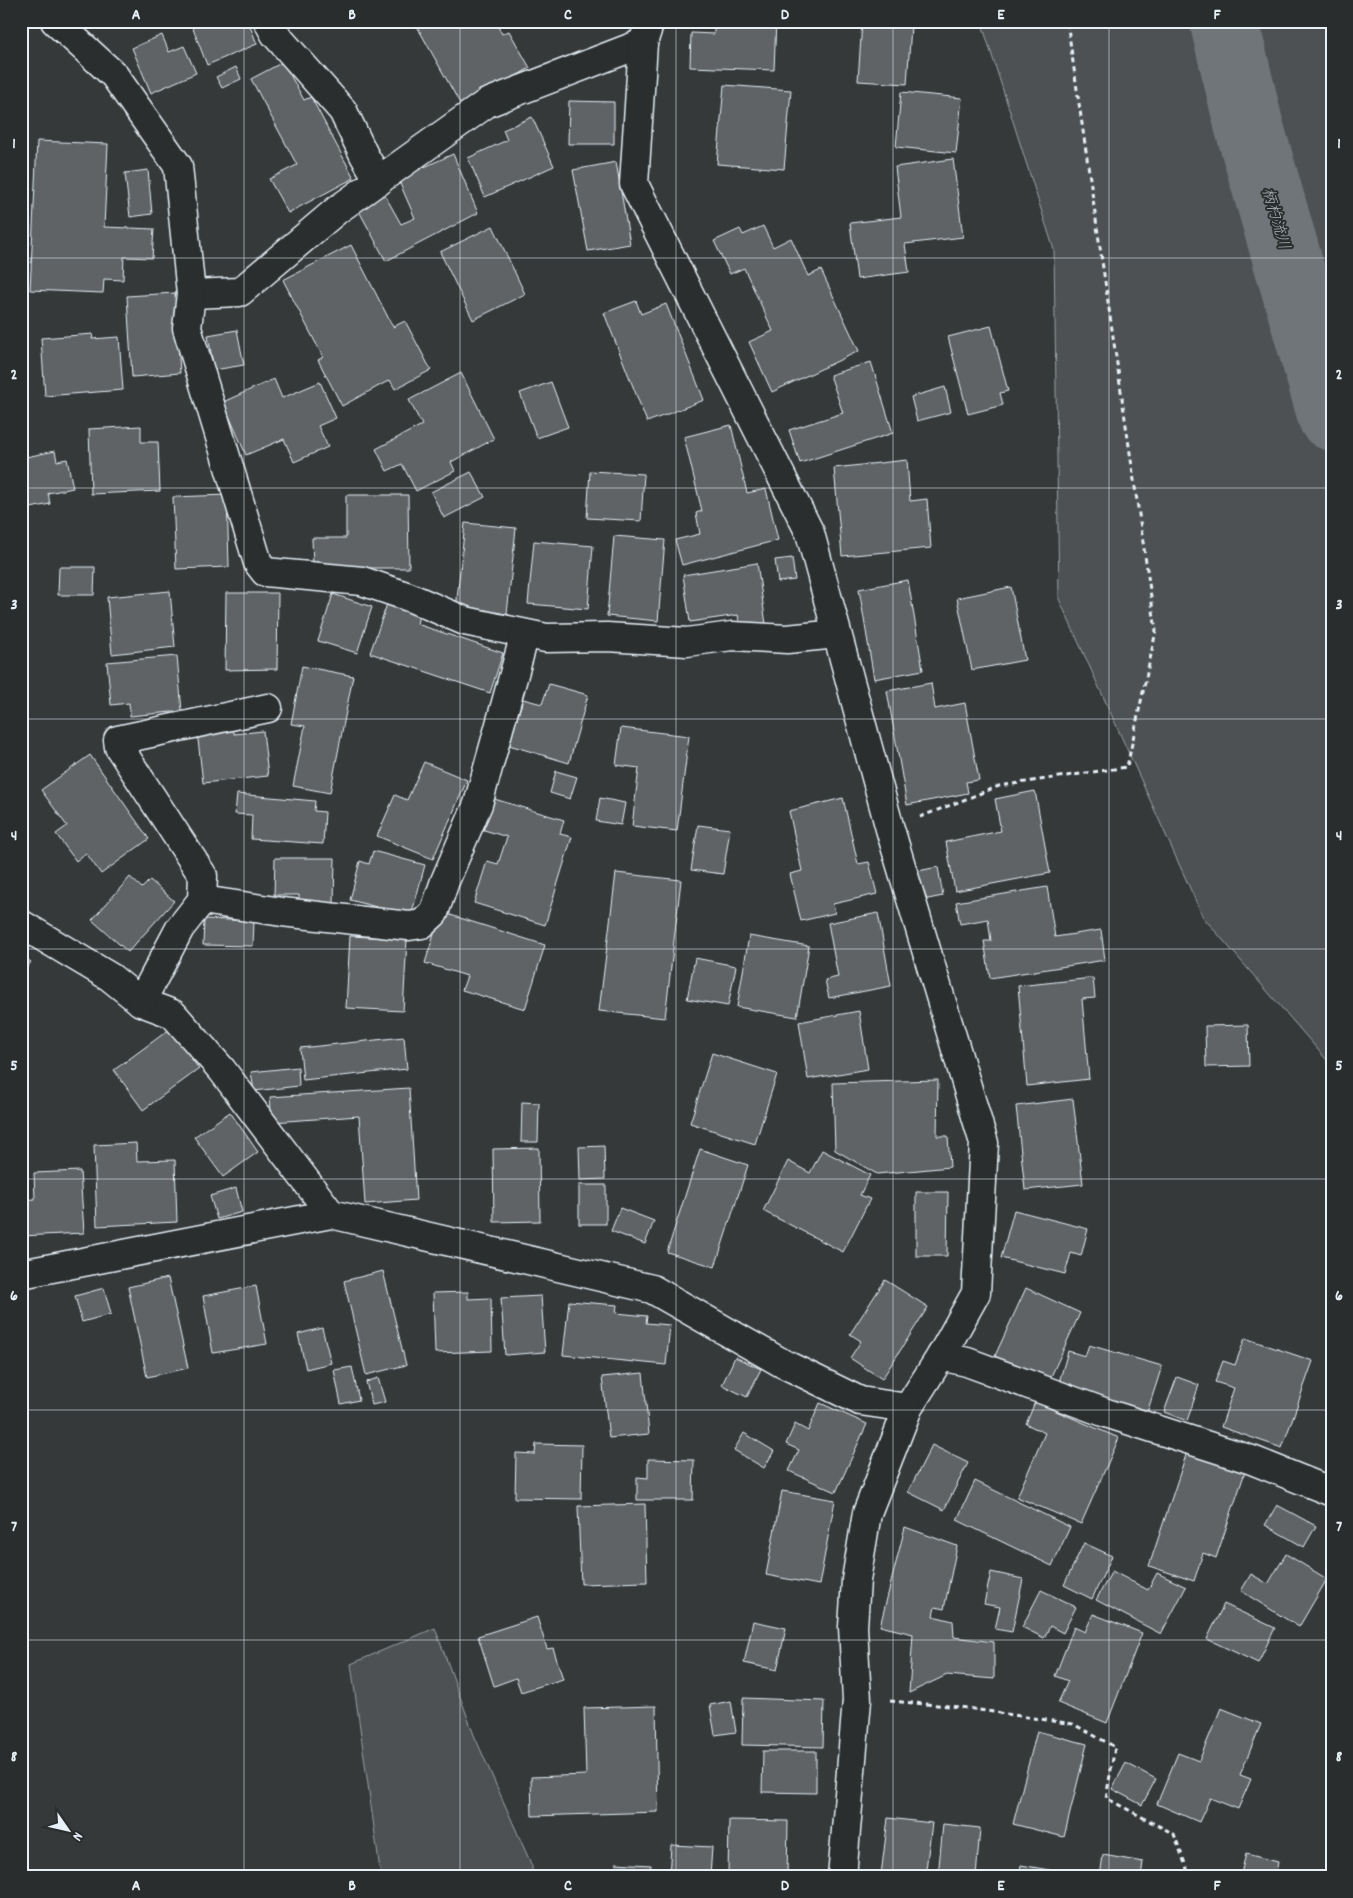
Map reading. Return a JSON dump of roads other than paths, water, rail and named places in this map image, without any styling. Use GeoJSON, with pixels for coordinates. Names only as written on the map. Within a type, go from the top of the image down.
{"type":"FeatureCollection","features":[{"type":"Feature","properties":{"kind":"street"},"geometry":{"type":"LineString","coordinates":[[55,21],[114,75],[178,166],[191,294],[187,328],[258,563],[265,572],[362,581],[409,597],[465,621],[546,638],[599,637],[687,642],[732,636],[787,639],[837,634]]}},
{"type":"Feature","properties":{"kind":"street"},"geometry":{"type":"LineString","coordinates":[[268,21],[275,34],[343,111],[379,181]]}},
{"type":"Feature","properties":{"kind":"street"},"geometry":{"type":"LineString","coordinates":[[191,294],[240,292],[337,210],[487,103],[646,32],[634,184],[810,533],[890,829],[984,1143],[976,1294],[941,1356],[908,1408],[867,1513],[856,1580],[853,1627],[857,1700],[842,1877]]}},
{"type":"Feature","properties":{"kind":"street"},"geometry":{"type":"LineString","coordinates":[[202,900],[282,912],[409,926],[422,924],[434,913],[445,881],[478,804],[526,634]]}},
{"type":"Feature","properties":{"kind":"street"},"geometry":{"type":"LineString","coordinates":[[141,1002],[180,928],[202,900],[204,876],[119,748],[118,740],[268,708]]}},
{"type":"Feature","properties":{"kind":"street"},"geometry":{"type":"LineString","coordinates":[[21,924],[110,976],[141,1002],[173,1014],[222,1070],[331,1214]]}},
{"type":"Feature","properties":{"kind":"street"},"geometry":{"type":"LineString","coordinates":[[21,1274],[331,1214],[652,1289],[782,1363],[860,1401],[908,1408]]}},
{"type":"Feature","properties":{"kind":"street"},"geometry":{"type":"LineString","coordinates":[[941,1356],[967,1362],[1109,1414],[1252,1460],[1332,1492]]}},
{"type":"Feature","properties":{"kind":"waterway","name":"柄杓流川"},"geometry":{"type":"LineString","coordinates":[[1224,21],[1249,126],[1332,416]]}}]}
